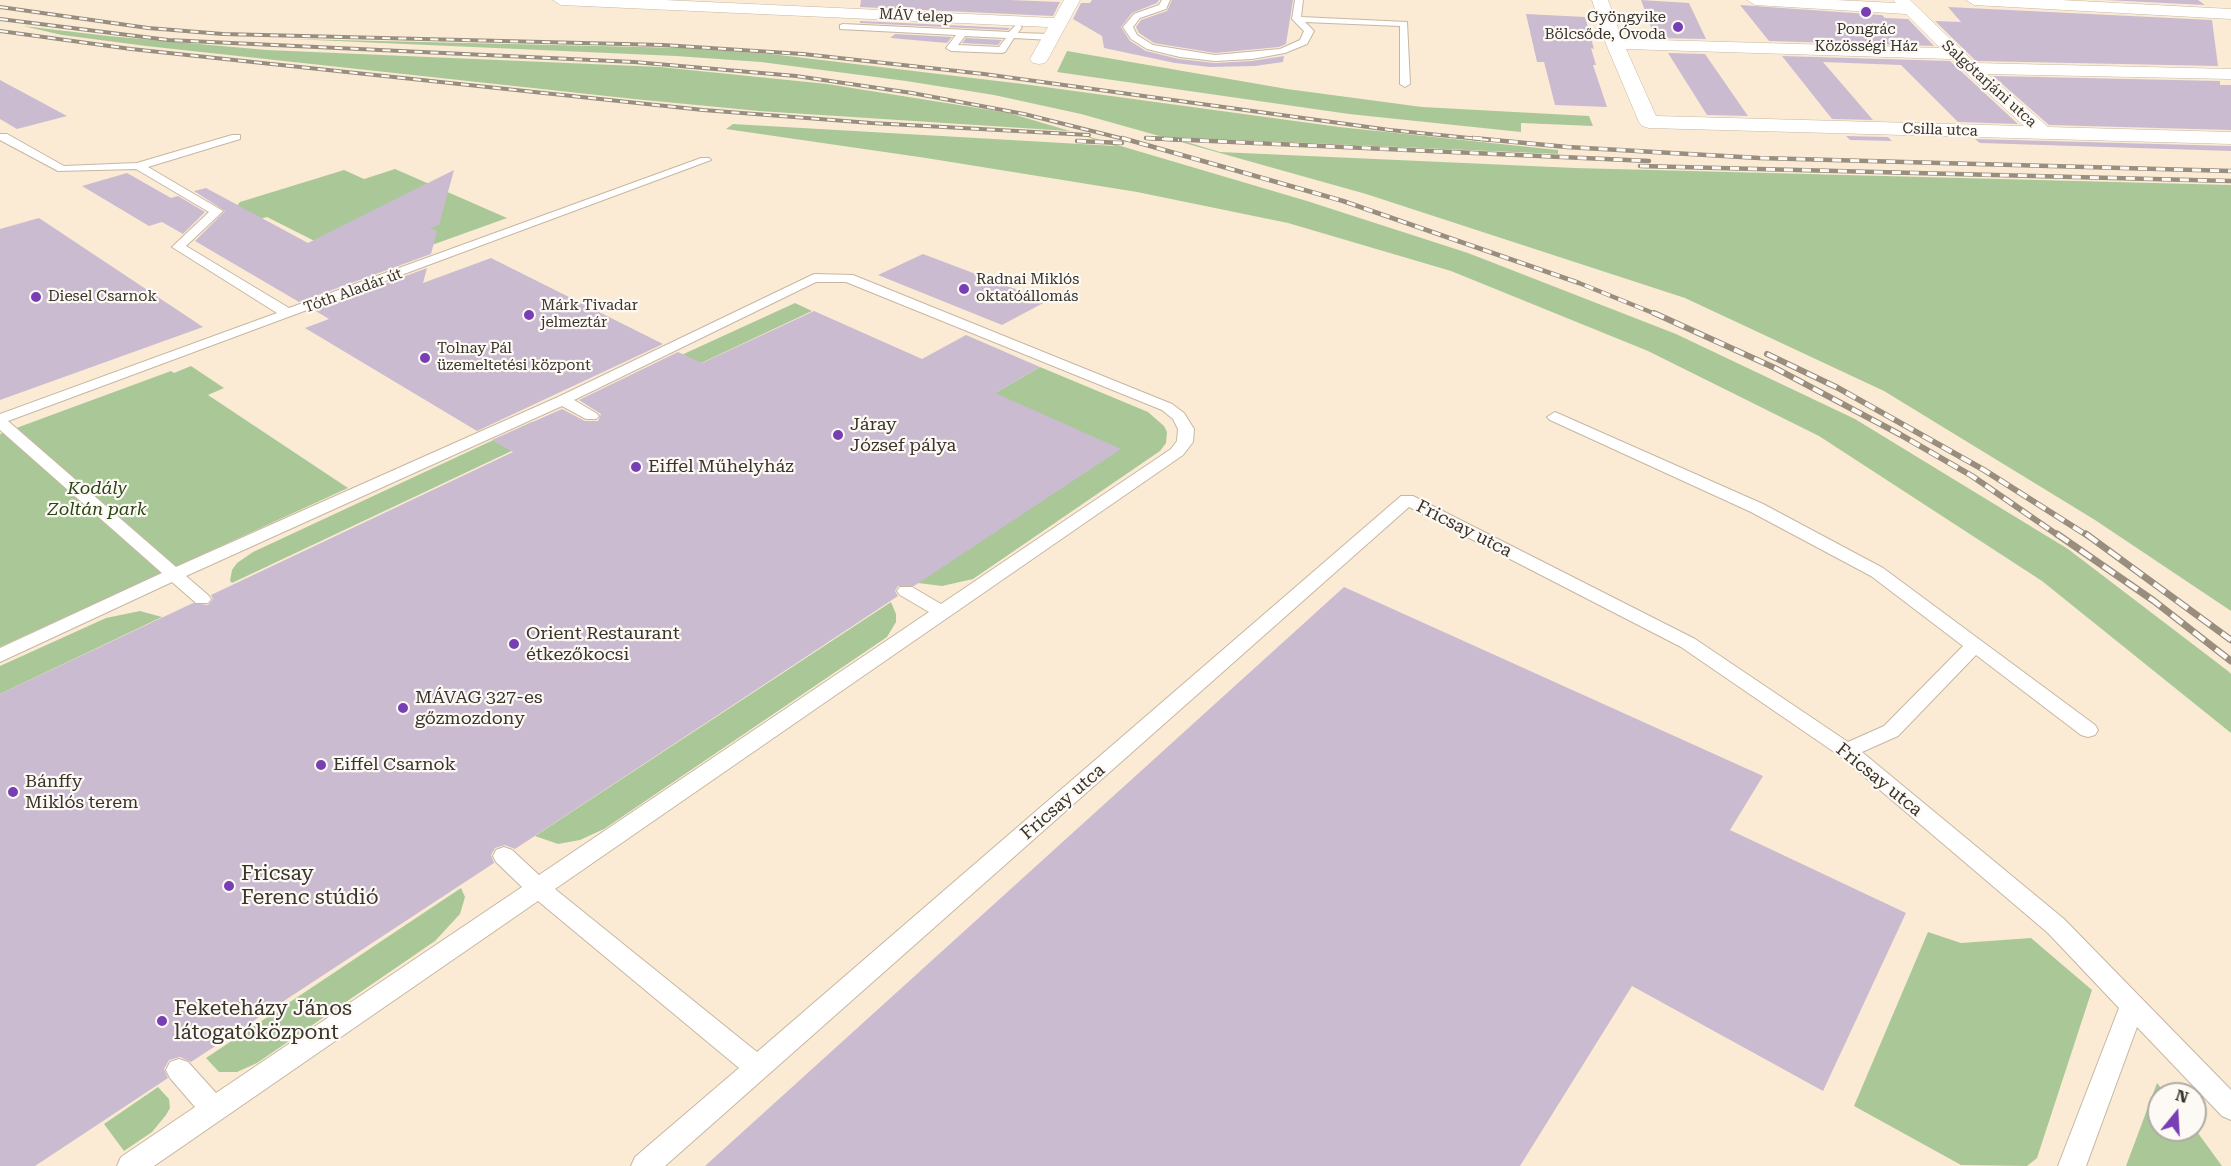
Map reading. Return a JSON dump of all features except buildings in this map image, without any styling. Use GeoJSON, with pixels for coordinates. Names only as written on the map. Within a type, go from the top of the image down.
{"type":"FeatureCollection","features":[{"type":"Feature","properties":{"kind":"street","name":"MÁV telep"},"geometry":{"type":"LineString","coordinates":[[561,0],[670,2],[1054,30]]}},
{"type":"Feature","properties":{"kind":"street"},"geometry":{"type":"LineString","coordinates":[[1039,60],[1072,0]]}},
{"type":"Feature","properties":{"kind":"street"},"geometry":{"type":"LineString","coordinates":[[1600,0],[1615,44],[1955,54]]}},
{"type":"Feature","properties":{"kind":"street","name":"Salgótarjáni utca"},"geometry":{"type":"LineString","coordinates":[[1755,0],[1905,4],[1955,54],[2043,133]]}},
{"type":"Feature","properties":{"kind":"street"},"geometry":{"type":"LineString","coordinates":[[1974,0],[2231,14]]}},
{"type":"Feature","properties":{"kind":"street","name":"Csilla utca"},"geometry":{"type":"LineString","coordinates":[[1615,44],[1648,122],[2231,138]]}},
{"type":"Feature","properties":{"kind":"street"},"geometry":{"type":"LineString","coordinates":[[1970,68],[2231,74]]}},
{"type":"Feature","properties":{"kind":"lane"},"geometry":{"type":"LineString","coordinates":[[1166,0],[1163,7],[1137,16],[1128,27],[1134,37],[1150,47],[1180,54],[1215,58],[1252,56],[1282,51],[1304,42],[1309,31],[1296,19]]}},
{"type":"Feature","properties":{"kind":"lane"},"geometry":{"type":"LineString","coordinates":[[1296,19],[1299,0]]}},
{"type":"Feature","properties":{"kind":"lane"},"geometry":{"type":"LineString","coordinates":[[1296,19],[1404,24],[1405,84]]}},
{"type":"Feature","properties":{"kind":"lane"},"geometry":{"type":"LineString","coordinates":[[843,27],[962,33],[1054,30]]}},
{"type":"Feature","properties":{"kind":"lane"},"geometry":{"type":"LineString","coordinates":[[962,33],[951,48],[1002,50],[1014,31]]}},
{"type":"Feature","properties":{"kind":"lane"},"geometry":{"type":"LineString","coordinates":[[1,136],[62,169],[138,165],[236,137]]}},
{"type":"Feature","properties":{"kind":"lane","name":"Tóth Aladár út"},"geometry":{"type":"LineString","coordinates":[[0,421],[705,160]]}},
{"type":"Feature","properties":{"kind":"lane"},"geometry":{"type":"LineString","coordinates":[[138,165],[217,211],[178,247],[289,314]]}},
{"type":"Feature","properties":{"kind":"lane"},"geometry":{"type":"LineString","coordinates":[[0,656],[173,574],[563,400],[814,279],[849,278],[1167,407],[1179,416],[1186,429],[1185,442],[1177,452],[131,1166]]}},
{"type":"Feature","properties":{"kind":"lane"},"geometry":{"type":"LineString","coordinates":[[563,400],[591,416]]}},
{"type":"Feature","properties":{"kind":"lane"},"geometry":{"type":"LineString","coordinates":[[1555,417],[1757,508],[1877,572],[2088,730]]}},
{"type":"Feature","properties":{"kind":"lane"},"geometry":{"type":"LineString","coordinates":[[0,421],[202,598]]}},
{"type":"Feature","properties":{"kind":"lane","name":"Fricsay utca"},"geometry":{"type":"LineString","coordinates":[[645,1166],[1407,500],[1688,643],[1847,751],[2056,926],[2231,1108]]}},
{"type":"Feature","properties":{"kind":"lane"},"geometry":{"type":"LineString","coordinates":[[906,591],[944,613]]}},
{"type":"Feature","properties":{"kind":"lane"},"geometry":{"type":"LineString","coordinates":[[1847,751],[1891,731],[1976,645]]}},
{"type":"Feature","properties":{"kind":"lane"},"geometry":{"type":"LineString","coordinates":[[504,856],[539,889],[758,1068]]}},
{"type":"Feature","properties":{"kind":"lane"},"geometry":{"type":"LineString","coordinates":[[2072,1166],[2132,1005]]}},
{"type":"Feature","properties":{"kind":"lane"},"geometry":{"type":"LineString","coordinates":[[179,1070],[214,1109]]}},
{"type":"Feature","properties":{"kind":"green space"},"geometry":{"type":"Polygon","coordinates":[[[23,26],[267,50],[660,67],[827,84],[1009,113],[1307,201],[1468,253],[1676,334],[1855,419],[2068,549],[2228,671],[2231,674],[2231,733],[2042,581],[1819,436],[1648,351],[1451,271],[1288,223],[1137,192],[726,129],[733,124],[1115,146],[1069,131],[759,111],[634,99],[146,46],[62,35],[23,26]]]}},
{"type":"Feature","properties":{"kind":"green space"},"geometry":{"type":"Polygon","coordinates":[[[292,39],[685,48],[771,54],[1023,84],[1339,127],[1558,150],[1558,154],[1170,137],[1220,152],[1575,168],[2231,185],[2231,611],[2095,520],[1884,391],[1685,298],[1366,194],[1081,114],[994,95],[906,81],[761,62],[676,56],[292,39]]]}},
{"type":"Feature","properties":{"kind":"green space"},"geometry":{"type":"Polygon","coordinates":[[[1067,51],[1287,89],[1422,107],[1589,116],[1593,126],[1521,123],[1521,132],[1349,114],[1057,72],[1067,51]]]}},
{"type":"Feature","properties":{"kind":"green space"},"geometry":{"type":"Polygon","coordinates":[[[395,169],[507,218],[368,268],[267,217],[216,232],[240,202],[344,170],[364,179],[395,169]]]}},
{"type":"Feature","properties":{"kind":"green space"},"geometry":{"type":"Polygon","coordinates":[[[795,303],[812,311],[599,411],[605,390],[795,303]]]}},
{"type":"Feature","properties":{"kind":"green space","name":"Kodály Zoltán park"},"geometry":{"type":"Polygon","coordinates":[[[191,366],[224,388],[208,395],[348,488],[0,647],[0,434],[171,371],[174,373],[191,366]]]}},
{"type":"Feature","properties":{"kind":"green space"},"geometry":{"type":"Polygon","coordinates":[[[1040,367],[1148,412],[1164,426],[1167,432],[1166,443],[1160,451],[973,579],[942,586],[918,583],[995,393],[1040,367]]]}},
{"type":"Feature","properties":{"kind":"green space"},"geometry":{"type":"Polygon","coordinates":[[[532,422],[573,422],[232,583],[230,581],[232,570],[237,563],[253,552],[532,422]]]}},
{"type":"Feature","properties":{"kind":"green space"},"geometry":{"type":"Polygon","coordinates":[[[891,602],[896,614],[896,622],[887,637],[604,829],[580,840],[558,844],[535,836],[891,602]]]}},
{"type":"Feature","properties":{"kind":"green space"},"geometry":{"type":"Polygon","coordinates":[[[140,611],[162,617],[0,694],[0,666],[106,618],[140,611]]]}},
{"type":"Feature","properties":{"kind":"green space"},"geometry":{"type":"Polygon","coordinates":[[[461,888],[465,897],[460,914],[435,941],[257,1063],[237,1072],[219,1072],[206,1058],[461,888]]]}},
{"type":"Feature","properties":{"kind":"green space"},"geometry":{"type":"Polygon","coordinates":[[[1928,932],[1961,943],[2031,938],[2092,990],[2037,1158],[2027,1166],[1961,1165],[1854,1106],[1928,932]]]}},
{"type":"Feature","properties":{"kind":"green space"},"geometry":{"type":"Polygon","coordinates":[[[158,1087],[169,1099],[170,1108],[152,1132],[124,1151],[104,1124],[158,1087]]]}},
{"type":"Feature","properties":{"kind":"green space"},"geometry":{"type":"Polygon","coordinates":[[[2147,1110],[2147,1142],[2204,1142],[2222,1166],[2126,1166],[2147,1110]]]}},
{"type":"Feature","properties":{"kind":"railway"},"geometry":{"type":"LineString","coordinates":[[0,7],[148,28],[223,34],[663,45],[803,54],[984,74],[1390,130],[1489,140]]}},
{"type":"Feature","properties":{"kind":"railway"},"geometry":{"type":"LineString","coordinates":[[0,19],[168,40],[634,62],[796,76],[912,93],[1024,114],[1128,140]]}},
{"type":"Feature","properties":{"kind":"railway"},"geometry":{"type":"LineString","coordinates":[[0,31],[131,49],[703,110],[871,123],[1089,135]]}},
{"type":"Feature","properties":{"kind":"railway"},"geometry":{"type":"LineString","coordinates":[[1122,138],[1343,201],[1579,283],[1658,315]]}},
{"type":"Feature","properties":{"kind":"railway"},"geometry":{"type":"LineString","coordinates":[[1179,140],[1146,138],[1649,161]]}},
{"type":"Feature","properties":{"kind":"railway"},"geometry":{"type":"LineString","coordinates":[[1473,138],[1567,147],[1759,158],[2231,171]]}},
{"type":"Feature","properties":{"kind":"railway"},"geometry":{"type":"LineString","coordinates":[[1077,141],[1122,143]]}},
{"type":"Feature","properties":{"kind":"railway"},"geometry":{"type":"LineString","coordinates":[[1640,166],[2231,181]]}},
{"type":"Feature","properties":{"kind":"railway"},"geometry":{"type":"LineString","coordinates":[[1654,313],[1775,368],[1901,435],[1972,476],[2059,536]]}},
{"type":"Feature","properties":{"kind":"railway"},"geometry":{"type":"LineString","coordinates":[[1767,354],[1838,388],[1984,470],[2088,536]]}},
{"type":"Feature","properties":{"kind":"railway"},"geometry":{"type":"LineString","coordinates":[[2057,534],[2154,601],[2231,661]]}},
{"type":"Feature","properties":{"kind":"railway"},"geometry":{"type":"LineString","coordinates":[[2086,534],[2231,640]]}},
{"type":"Feature","properties":{"kind":"place","name":"Pongrác Közösségi Ház"},"geometry":{"type":"Point","coordinates":[1866,12]}},
{"type":"Feature","properties":{"kind":"place","name":"Gyöngyike Bölcsőde, Óvoda"},"geometry":{"type":"Point","coordinates":[1678,27]}},
{"type":"Feature","properties":{"kind":"place","name":"Radnai Miklós oktatóállomás"},"geometry":{"type":"Point","coordinates":[964,289]}},
{"type":"Feature","properties":{"kind":"place","name":"Diesel Csarnok"},"geometry":{"type":"Point","coordinates":[36,297]}},
{"type":"Feature","properties":{"kind":"place","name":"Márk Tivadar jelmeztár"},"geometry":{"type":"Point","coordinates":[529,315]}},
{"type":"Feature","properties":{"kind":"place","name":"Tolnay Pál üzemeltetési központ"},"geometry":{"type":"Point","coordinates":[425,358]}},
{"type":"Feature","properties":{"kind":"place","name":"Járay József pálya"},"geometry":{"type":"Point","coordinates":[838,435]}},
{"type":"Feature","properties":{"kind":"place","name":"Eiffel Műhelyház"},"geometry":{"type":"Point","coordinates":[636,467]}},
{"type":"Feature","properties":{"kind":"place","name":"Orient Restaurant étkezőkocsi"},"geometry":{"type":"Point","coordinates":[514,644]}},
{"type":"Feature","properties":{"kind":"place","name":"MÁVAG 327-es gőzmozdony"},"geometry":{"type":"Point","coordinates":[403,708]}},
{"type":"Feature","properties":{"kind":"place","name":"Eiffel Csarnok"},"geometry":{"type":"Point","coordinates":[321,765]}},
{"type":"Feature","properties":{"kind":"place","name":"Bánffy Miklós terem"},"geometry":{"type":"Point","coordinates":[13,792]}},
{"type":"Feature","properties":{"kind":"place","name":"Fricsay Ferenc stúdió"},"geometry":{"type":"Point","coordinates":[229,886]}},
{"type":"Feature","properties":{"kind":"place","name":"Feketeházy János látogatóközpont"},"geometry":{"type":"Point","coordinates":[162,1021]}}]}
